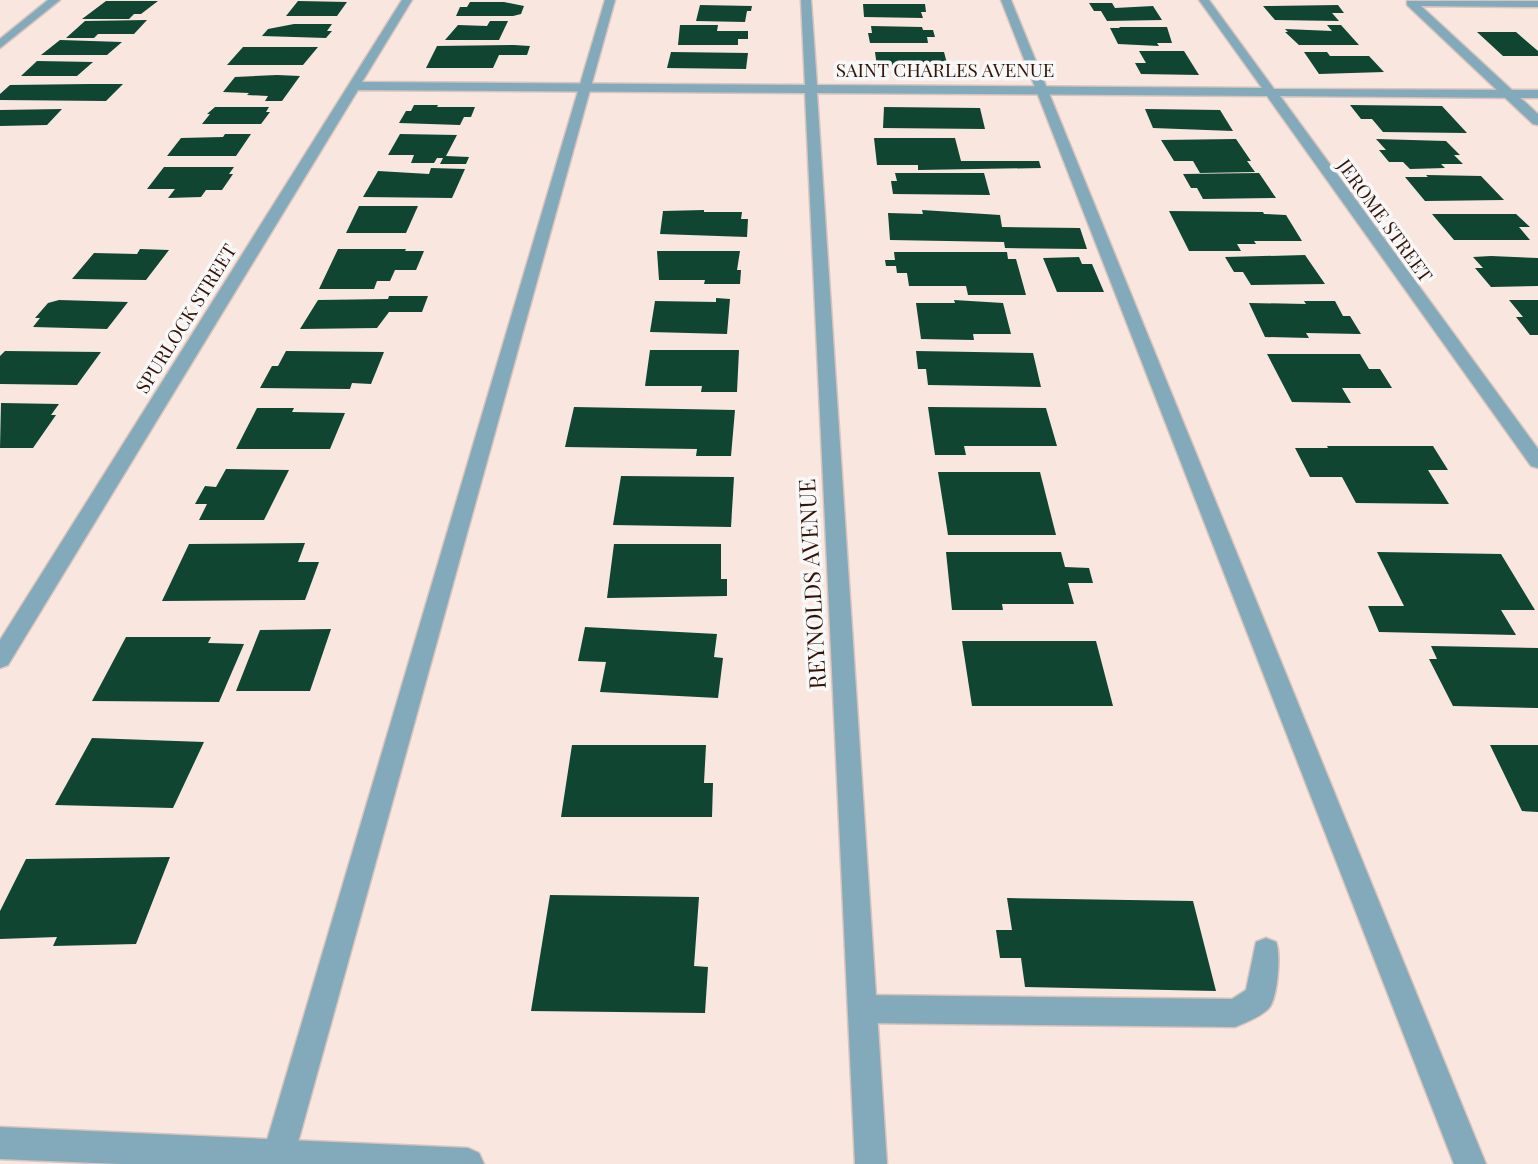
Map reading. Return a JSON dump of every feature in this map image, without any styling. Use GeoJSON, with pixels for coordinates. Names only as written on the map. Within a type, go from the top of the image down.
{"type":"FeatureCollection","features":[{"type":"Feature","properties":{"kind":"street"},"geometry":{"type":"LineString","coordinates":[[0,45],[55,0]]}},
{"type":"Feature","properties":{"kind":"street","name":"SPURLOCK STREET"},"geometry":{"type":"LineString","coordinates":[[0,659],[407,0]]}},
{"type":"Feature","properties":{"kind":"street"},"geometry":{"type":"LineString","coordinates":[[277,1159],[610,0]]}},
{"type":"Feature","properties":{"kind":"street","name":"REYNOLDS AVENUE"},"geometry":{"type":"LineString","coordinates":[[806,0],[871,1164]]}},
{"type":"Feature","properties":{"kind":"street"},"geometry":{"type":"LineString","coordinates":[[1006,0],[1469,1164]]}},
{"type":"Feature","properties":{"kind":"street","name":"JEROME STREET"},"geometry":{"type":"LineString","coordinates":[[1204,0],[1538,462]]}},
{"type":"Feature","properties":{"kind":"street"},"geometry":{"type":"LineString","coordinates":[[1538,4],[1411,3],[1538,121]]}},
{"type":"Feature","properties":{"kind":"street","name":"SAINT CHARLES AVENUE"},"geometry":{"type":"LineString","coordinates":[[352,86],[1538,94]]}},
{"type":"Feature","properties":{"kind":"street"},"geometry":{"type":"LineString","coordinates":[[862,1009],[1235,1013],[1259,998],[1266,951]]}},
{"type":"Feature","properties":{"kind":"street"},"geometry":{"type":"LineString","coordinates":[[0,1143],[277,1159],[468,1164]]}},
{"type":"Feature","properties":{"kind":"building"},"geometry":{"type":"Polygon","coordinates":[[[106,1],[158,1],[129,19],[82,19],[106,1]]]}},
{"type":"Feature","properties":{"kind":"building"},"geometry":{"type":"Polygon","coordinates":[[[298,1],[347,2],[337,16],[286,16],[298,1]]]}},
{"type":"Feature","properties":{"kind":"building"},"geometry":{"type":"Polygon","coordinates":[[[470,2],[504,2],[524,6],[521,14],[513,16],[456,16],[460,7],[467,7],[470,2]]]}},
{"type":"Feature","properties":{"kind":"building"},"geometry":{"type":"Polygon","coordinates":[[[1089,3],[1112,3],[1115,8],[1153,6],[1162,20],[1107,21],[1101,11],[1094,11],[1089,3]]]}},
{"type":"Feature","properties":{"kind":"building"},"geometry":{"type":"Polygon","coordinates":[[[863,4],[925,4],[926,12],[921,12],[923,18],[864,17],[863,4]]]}},
{"type":"Feature","properties":{"kind":"building"},"geometry":{"type":"Polygon","coordinates":[[[700,5],[752,6],[751,11],[747,11],[745,22],[696,21],[700,5]]]}},
{"type":"Feature","properties":{"kind":"building"},"geometry":{"type":"Polygon","coordinates":[[[1338,5],[1344,13],[1332,13],[1339,21],[1275,20],[1263,6],[1338,5]]]}},
{"type":"Feature","properties":{"kind":"building"},"geometry":{"type":"Polygon","coordinates":[[[147,20],[134,34],[98,34],[94,38],[66,38],[85,21],[147,20]]]}},
{"type":"Feature","properties":{"kind":"building"},"geometry":{"type":"Polygon","coordinates":[[[490,21],[508,21],[499,40],[445,40],[458,25],[487,26],[490,21]]]}},
{"type":"Feature","properties":{"kind":"building"},"geometry":{"type":"Polygon","coordinates":[[[294,24],[332,24],[327,31],[332,31],[326,38],[262,36],[268,29],[294,24]]]}},
{"type":"Feature","properties":{"kind":"building"},"geometry":{"type":"Polygon","coordinates":[[[680,25],[718,25],[717,31],[748,31],[748,39],[738,39],[738,45],[678,45],[680,25]]]}},
{"type":"Feature","properties":{"kind":"building"},"geometry":{"type":"Polygon","coordinates":[[[1327,25],[1341,25],[1359,45],[1299,45],[1285,32],[1288,32],[1285,29],[1332,31],[1327,25]]]}},
{"type":"Feature","properties":{"kind":"building"},"geometry":{"type":"Polygon","coordinates":[[[871,26],[922,27],[923,30],[933,30],[935,37],[927,37],[928,43],[870,43],[868,33],[872,33],[871,26]]]}},
{"type":"Feature","properties":{"kind":"building"},"geometry":{"type":"Polygon","coordinates":[[[1167,27],[1172,43],[1157,43],[1159,46],[1118,44],[1110,28],[1167,27]]]}},
{"type":"Feature","properties":{"kind":"building"},"geometry":{"type":"Polygon","coordinates":[[[1477,32],[1516,32],[1538,51],[1538,56],[1503,56],[1477,32]]]}},
{"type":"Feature","properties":{"kind":"building"},"geometry":{"type":"Polygon","coordinates":[[[60,40],[122,42],[107,55],[41,55],[60,40]]]}},
{"type":"Feature","properties":{"kind":"building"},"geometry":{"type":"Polygon","coordinates":[[[437,46],[530,46],[527,55],[499,55],[493,68],[426,68],[437,46]]]}},
{"type":"Feature","properties":{"kind":"building"},"geometry":{"type":"Polygon","coordinates":[[[243,47],[318,47],[303,65],[227,65],[243,47]]]}},
{"type":"Feature","properties":{"kind":"building"},"geometry":{"type":"Polygon","coordinates":[[[1139,51],[1184,51],[1199,75],[1141,74],[1135,63],[1146,63],[1139,51]]]}},
{"type":"Feature","properties":{"kind":"building"},"geometry":{"type":"Polygon","coordinates":[[[671,52],[748,53],[746,69],[667,68],[671,52]]]}},
{"type":"Feature","properties":{"kind":"building"},"geometry":{"type":"Polygon","coordinates":[[[875,52],[944,52],[948,67],[877,67],[875,52]]]}},
{"type":"Feature","properties":{"kind":"building"},"geometry":{"type":"Polygon","coordinates":[[[1304,52],[1327,52],[1330,56],[1369,56],[1384,72],[1319,74],[1304,52]]]}},
{"type":"Feature","properties":{"kind":"building"},"geometry":{"type":"Polygon","coordinates":[[[37,61],[93,62],[77,76],[21,76],[37,61]]]}},
{"type":"Feature","properties":{"kind":"building"},"geometry":{"type":"Polygon","coordinates":[[[300,76],[282,101],[265,101],[268,96],[247,95],[249,93],[223,92],[235,77],[300,76]]]}},
{"type":"Feature","properties":{"kind":"building"},"geometry":{"type":"Polygon","coordinates":[[[123,84],[106,101],[0,100],[0,94],[10,85],[123,84]]]}},
{"type":"Feature","properties":{"kind":"building"},"geometry":{"type":"Polygon","coordinates":[[[414,105],[475,107],[471,117],[464,117],[460,125],[399,123],[406,111],[411,111],[414,105]]]}},
{"type":"Feature","properties":{"kind":"building"},"geometry":{"type":"Polygon","coordinates":[[[1350,105],[1442,106],[1467,133],[1383,132],[1372,119],[1361,119],[1350,105]]]}},
{"type":"Feature","properties":{"kind":"building"},"geometry":{"type":"Polygon","coordinates":[[[215,107],[269,107],[266,112],[270,112],[261,124],[202,124],[210,114],[207,114],[215,107]]]}},
{"type":"Feature","properties":{"kind":"building"},"geometry":{"type":"Polygon","coordinates":[[[884,107],[980,108],[985,129],[883,128],[884,107]]]}},
{"type":"Feature","properties":{"kind":"building"},"geometry":{"type":"Polygon","coordinates":[[[62,109],[47,125],[0,126],[0,110],[62,109]]]}},
{"type":"Feature","properties":{"kind":"building"},"geometry":{"type":"Polygon","coordinates":[[[1145,109],[1220,110],[1233,131],[1153,128],[1145,109]]]}},
{"type":"Feature","properties":{"kind":"building"},"geometry":{"type":"Polygon","coordinates":[[[225,134],[251,134],[236,156],[167,156],[181,138],[223,137],[225,134]]]}},
{"type":"Feature","properties":{"kind":"building"},"geometry":{"type":"Polygon","coordinates":[[[400,134],[457,135],[446,156],[469,157],[466,164],[440,164],[443,158],[437,158],[434,163],[411,163],[414,155],[388,155],[400,134]]]}},
{"type":"Feature","properties":{"kind":"building"},"geometry":{"type":"Polygon","coordinates":[[[874,138],[955,138],[961,161],[1039,161],[1041,168],[918,170],[918,165],[877,165],[874,138]]]}},
{"type":"Feature","properties":{"kind":"building"},"geometry":{"type":"Polygon","coordinates":[[[1236,139],[1255,172],[1200,173],[1193,161],[1174,161],[1161,140],[1236,139]]]}},
{"type":"Feature","properties":{"kind":"building"},"geometry":{"type":"Polygon","coordinates":[[[1376,139],[1446,141],[1460,155],[1454,155],[1463,164],[1441,164],[1445,168],[1410,169],[1403,162],[1389,162],[1379,150],[1386,150],[1376,139]]]}},
{"type":"Feature","properties":{"kind":"building"},"geometry":{"type":"Polygon","coordinates":[[[164,167],[234,167],[229,174],[233,174],[222,190],[206,190],[201,197],[168,198],[175,189],[147,189],[164,167]]]}},
{"type":"Feature","properties":{"kind":"building"},"geometry":{"type":"Polygon","coordinates":[[[431,168],[465,169],[452,198],[363,197],[378,171],[429,174],[431,168]]]}},
{"type":"Feature","properties":{"kind":"building"},"geometry":{"type":"Polygon","coordinates":[[[895,173],[984,173],[990,195],[893,194],[891,181],[897,181],[895,173]]]}},
{"type":"Feature","properties":{"kind":"building"},"geometry":{"type":"Polygon","coordinates":[[[1259,173],[1276,198],[1203,199],[1197,188],[1191,188],[1183,174],[1259,173]]]}},
{"type":"Feature","properties":{"kind":"building"},"geometry":{"type":"Polygon","coordinates":[[[1426,175],[1481,176],[1504,200],[1425,201],[1405,177],[1428,177],[1426,175]]]}},
{"type":"Feature","properties":{"kind":"building"},"geometry":{"type":"Polygon","coordinates":[[[359,206],[418,206],[406,233],[346,233],[359,206]]]}},
{"type":"Feature","properties":{"kind":"building"},"geometry":{"type":"Polygon","coordinates":[[[922,210],[1000,215],[1002,227],[1080,228],[1087,249],[1005,248],[1004,242],[890,240],[888,213],[923,214],[922,210]]]}},
{"type":"Feature","properties":{"kind":"building"},"geometry":{"type":"Polygon","coordinates":[[[663,211],[742,212],[741,219],[748,219],[747,237],[660,234],[663,211]]]}},
{"type":"Feature","properties":{"kind":"building"},"geometry":{"type":"Polygon","coordinates":[[[1169,211],[1263,212],[1286,215],[1302,241],[1254,241],[1256,244],[1237,244],[1241,251],[1189,251],[1169,211]]]}},
{"type":"Feature","properties":{"kind":"building"},"geometry":{"type":"Polygon","coordinates":[[[1432,214],[1516,214],[1530,227],[1519,227],[1530,240],[1454,240],[1432,214]]]}},
{"type":"Feature","properties":{"kind":"building"},"geometry":{"type":"Polygon","coordinates":[[[140,249],[169,250],[146,280],[72,279],[94,253],[137,254],[140,249]]]}},
{"type":"Feature","properties":{"kind":"building"},"geometry":{"type":"Polygon","coordinates":[[[338,249],[424,251],[416,270],[395,270],[390,281],[377,281],[374,289],[319,289],[338,249]]]}},
{"type":"Feature","properties":{"kind":"building"},"geometry":{"type":"Polygon","coordinates":[[[657,251],[740,251],[737,270],[741,270],[740,284],[704,284],[705,280],[659,280],[657,251]]]}},
{"type":"Feature","properties":{"kind":"building"},"geometry":{"type":"Polygon","coordinates":[[[894,252],[1007,252],[1008,259],[1016,259],[1026,295],[968,295],[966,286],[909,286],[907,273],[897,273],[896,266],[886,266],[885,260],[895,260],[894,252]]]}},
{"type":"Feature","properties":{"kind":"building"},"geometry":{"type":"Polygon","coordinates":[[[1305,255],[1325,284],[1251,285],[1243,272],[1234,272],[1225,257],[1305,255]]]}},
{"type":"Feature","properties":{"kind":"building"},"geometry":{"type":"Polygon","coordinates":[[[1079,257],[1082,264],[1092,264],[1104,292],[1057,292],[1043,258],[1079,257]]]}},
{"type":"Feature","properties":{"kind":"building"},"geometry":{"type":"Polygon","coordinates":[[[1473,257],[1538,258],[1538,286],[1491,287],[1475,268],[1483,268],[1473,257]]]}},
{"type":"Feature","properties":{"kind":"building"},"geometry":{"type":"Polygon","coordinates":[[[389,296],[428,296],[422,312],[389,312],[377,328],[300,329],[318,300],[388,299],[389,296]]]}},
{"type":"Feature","properties":{"kind":"building"},"geometry":{"type":"Polygon","coordinates":[[[716,298],[730,299],[727,334],[650,332],[655,301],[716,302],[716,298]]]}},
{"type":"Feature","properties":{"kind":"building"},"geometry":{"type":"Polygon","coordinates":[[[59,300],[128,302],[107,329],[33,327],[40,318],[35,318],[48,303],[59,300]]]}},
{"type":"Feature","properties":{"kind":"building"},"geometry":{"type":"Polygon","coordinates":[[[954,300],[1003,303],[1011,334],[973,334],[974,340],[921,339],[916,303],[955,303],[954,300]]]}},
{"type":"Feature","properties":{"kind":"building"},"geometry":{"type":"Polygon","coordinates":[[[1509,300],[1538,300],[1538,335],[1530,335],[1516,317],[1523,317],[1509,300]]]}},
{"type":"Feature","properties":{"kind":"building"},"geometry":{"type":"Polygon","coordinates":[[[1304,301],[1335,301],[1343,316],[1350,316],[1361,334],[1306,333],[1309,338],[1265,337],[1249,303],[1306,304],[1304,301]]]}},
{"type":"Feature","properties":{"kind":"building"},"geometry":{"type":"Polygon","coordinates":[[[650,350],[739,350],[737,392],[701,392],[702,386],[645,386],[650,350]]]}},
{"type":"Feature","properties":{"kind":"building"},"geometry":{"type":"Polygon","coordinates":[[[5,351],[101,352],[77,385],[0,384],[0,356],[5,351]]]}},
{"type":"Feature","properties":{"kind":"building"},"geometry":{"type":"Polygon","coordinates":[[[286,351],[384,352],[371,384],[352,383],[350,389],[260,388],[272,366],[278,366],[286,351]]]}},
{"type":"Feature","properties":{"kind":"building"},"geometry":{"type":"Polygon","coordinates":[[[916,351],[1033,353],[1041,387],[928,385],[926,369],[918,369],[916,351]]]}},
{"type":"Feature","properties":{"kind":"building"},"geometry":{"type":"Polygon","coordinates":[[[1267,354],[1360,354],[1369,369],[1380,369],[1392,388],[1342,388],[1351,403],[1292,402],[1267,354]]]}},
{"type":"Feature","properties":{"kind":"building"},"geometry":{"type":"Polygon","coordinates":[[[1,403],[59,404],[51,415],[56,415],[33,448],[0,448],[1,403]]]}},
{"type":"Feature","properties":{"kind":"building"},"geometry":{"type":"Polygon","coordinates":[[[574,407],[735,410],[731,456],[696,456],[697,449],[565,447],[574,407]]]}},
{"type":"Feature","properties":{"kind":"building"},"geometry":{"type":"Polygon","coordinates":[[[928,407],[1046,408],[1057,446],[964,446],[966,455],[935,455],[928,407]]]}},
{"type":"Feature","properties":{"kind":"building"},"geometry":{"type":"Polygon","coordinates":[[[257,408],[345,413],[330,449],[236,449],[257,408]]]}},
{"type":"Feature","properties":{"kind":"building"},"geometry":{"type":"Polygon","coordinates":[[[1327,446],[1433,446],[1448,470],[1428,470],[1449,504],[1356,503],[1342,477],[1310,477],[1295,448],[1328,448],[1327,446]]]}},
{"type":"Feature","properties":{"kind":"building"},"geometry":{"type":"Polygon","coordinates":[[[226,469],[289,470],[264,520],[199,520],[207,504],[195,504],[205,486],[216,487],[226,469]]]}},
{"type":"Feature","properties":{"kind":"building"},"geometry":{"type":"Polygon","coordinates":[[[938,472],[1040,472],[1056,535],[948,535],[938,472]]]}},
{"type":"Feature","properties":{"kind":"building"},"geometry":{"type":"Polygon","coordinates":[[[621,476],[734,477],[731,527],[613,525],[621,476]]]}},
{"type":"Feature","properties":{"kind":"building"},"geometry":{"type":"Polygon","coordinates":[[[305,543],[298,562],[319,562],[305,600],[162,601],[189,544],[305,543]]]}},
{"type":"Feature","properties":{"kind":"building"},"geometry":{"type":"Polygon","coordinates":[[[614,544],[721,544],[721,579],[727,579],[727,596],[607,598],[614,544]]]}},
{"type":"Feature","properties":{"kind":"building"},"geometry":{"type":"Polygon","coordinates":[[[946,552],[1061,552],[1065,567],[1089,568],[1093,583],[1068,583],[1074,604],[1002,604],[1003,610],[952,610],[946,552]]]}},
{"type":"Feature","properties":{"kind":"building"},"geometry":{"type":"Polygon","coordinates":[[[1377,552],[1501,554],[1535,610],[1501,610],[1516,635],[1379,632],[1368,606],[1404,606],[1377,552]]]}},
{"type":"Feature","properties":{"kind":"building"},"geometry":{"type":"Polygon","coordinates":[[[585,627],[717,634],[714,657],[723,658],[718,698],[600,692],[606,662],[578,661],[585,627]]]}},
{"type":"Feature","properties":{"kind":"building"},"geometry":{"type":"Polygon","coordinates":[[[331,629],[310,691],[236,691],[260,630],[331,629]]]}},
{"type":"Feature","properties":{"kind":"building"},"geometry":{"type":"Polygon","coordinates":[[[126,637],[211,637],[208,643],[244,644],[219,702],[92,701],[126,637]]]}},
{"type":"Feature","properties":{"kind":"building"},"geometry":{"type":"Polygon","coordinates":[[[962,641],[1096,641],[1113,706],[972,706],[962,641]]]}},
{"type":"Feature","properties":{"kind":"building"},"geometry":{"type":"Polygon","coordinates":[[[1431,646],[1538,648],[1538,708],[1453,706],[1429,659],[1437,659],[1431,646]]]}},
{"type":"Feature","properties":{"kind":"building"},"geometry":{"type":"Polygon","coordinates":[[[92,738],[204,742],[173,808],[55,805],[92,738]]]}},
{"type":"Feature","properties":{"kind":"building"},"geometry":{"type":"Polygon","coordinates":[[[572,745],[706,745],[704,783],[713,783],[712,817],[561,817],[572,745]]]}},
{"type":"Feature","properties":{"kind":"building"},"geometry":{"type":"Polygon","coordinates":[[[1490,745],[1538,745],[1538,812],[1522,811],[1490,745]]]}},
{"type":"Feature","properties":{"kind":"building"},"geometry":{"type":"Polygon","coordinates":[[[170,857],[136,944],[53,946],[57,937],[0,939],[0,911],[26,859],[170,857]]]}},
{"type":"Feature","properties":{"kind":"building"},"geometry":{"type":"Polygon","coordinates":[[[550,895],[699,897],[694,966],[708,967],[705,1013],[531,1011],[550,895]]]}},
{"type":"Feature","properties":{"kind":"building"},"geometry":{"type":"Polygon","coordinates":[[[1007,898],[1193,901],[1216,991],[1025,987],[1021,958],[1000,958],[996,930],[1012,930],[1007,898]]]}}]}
